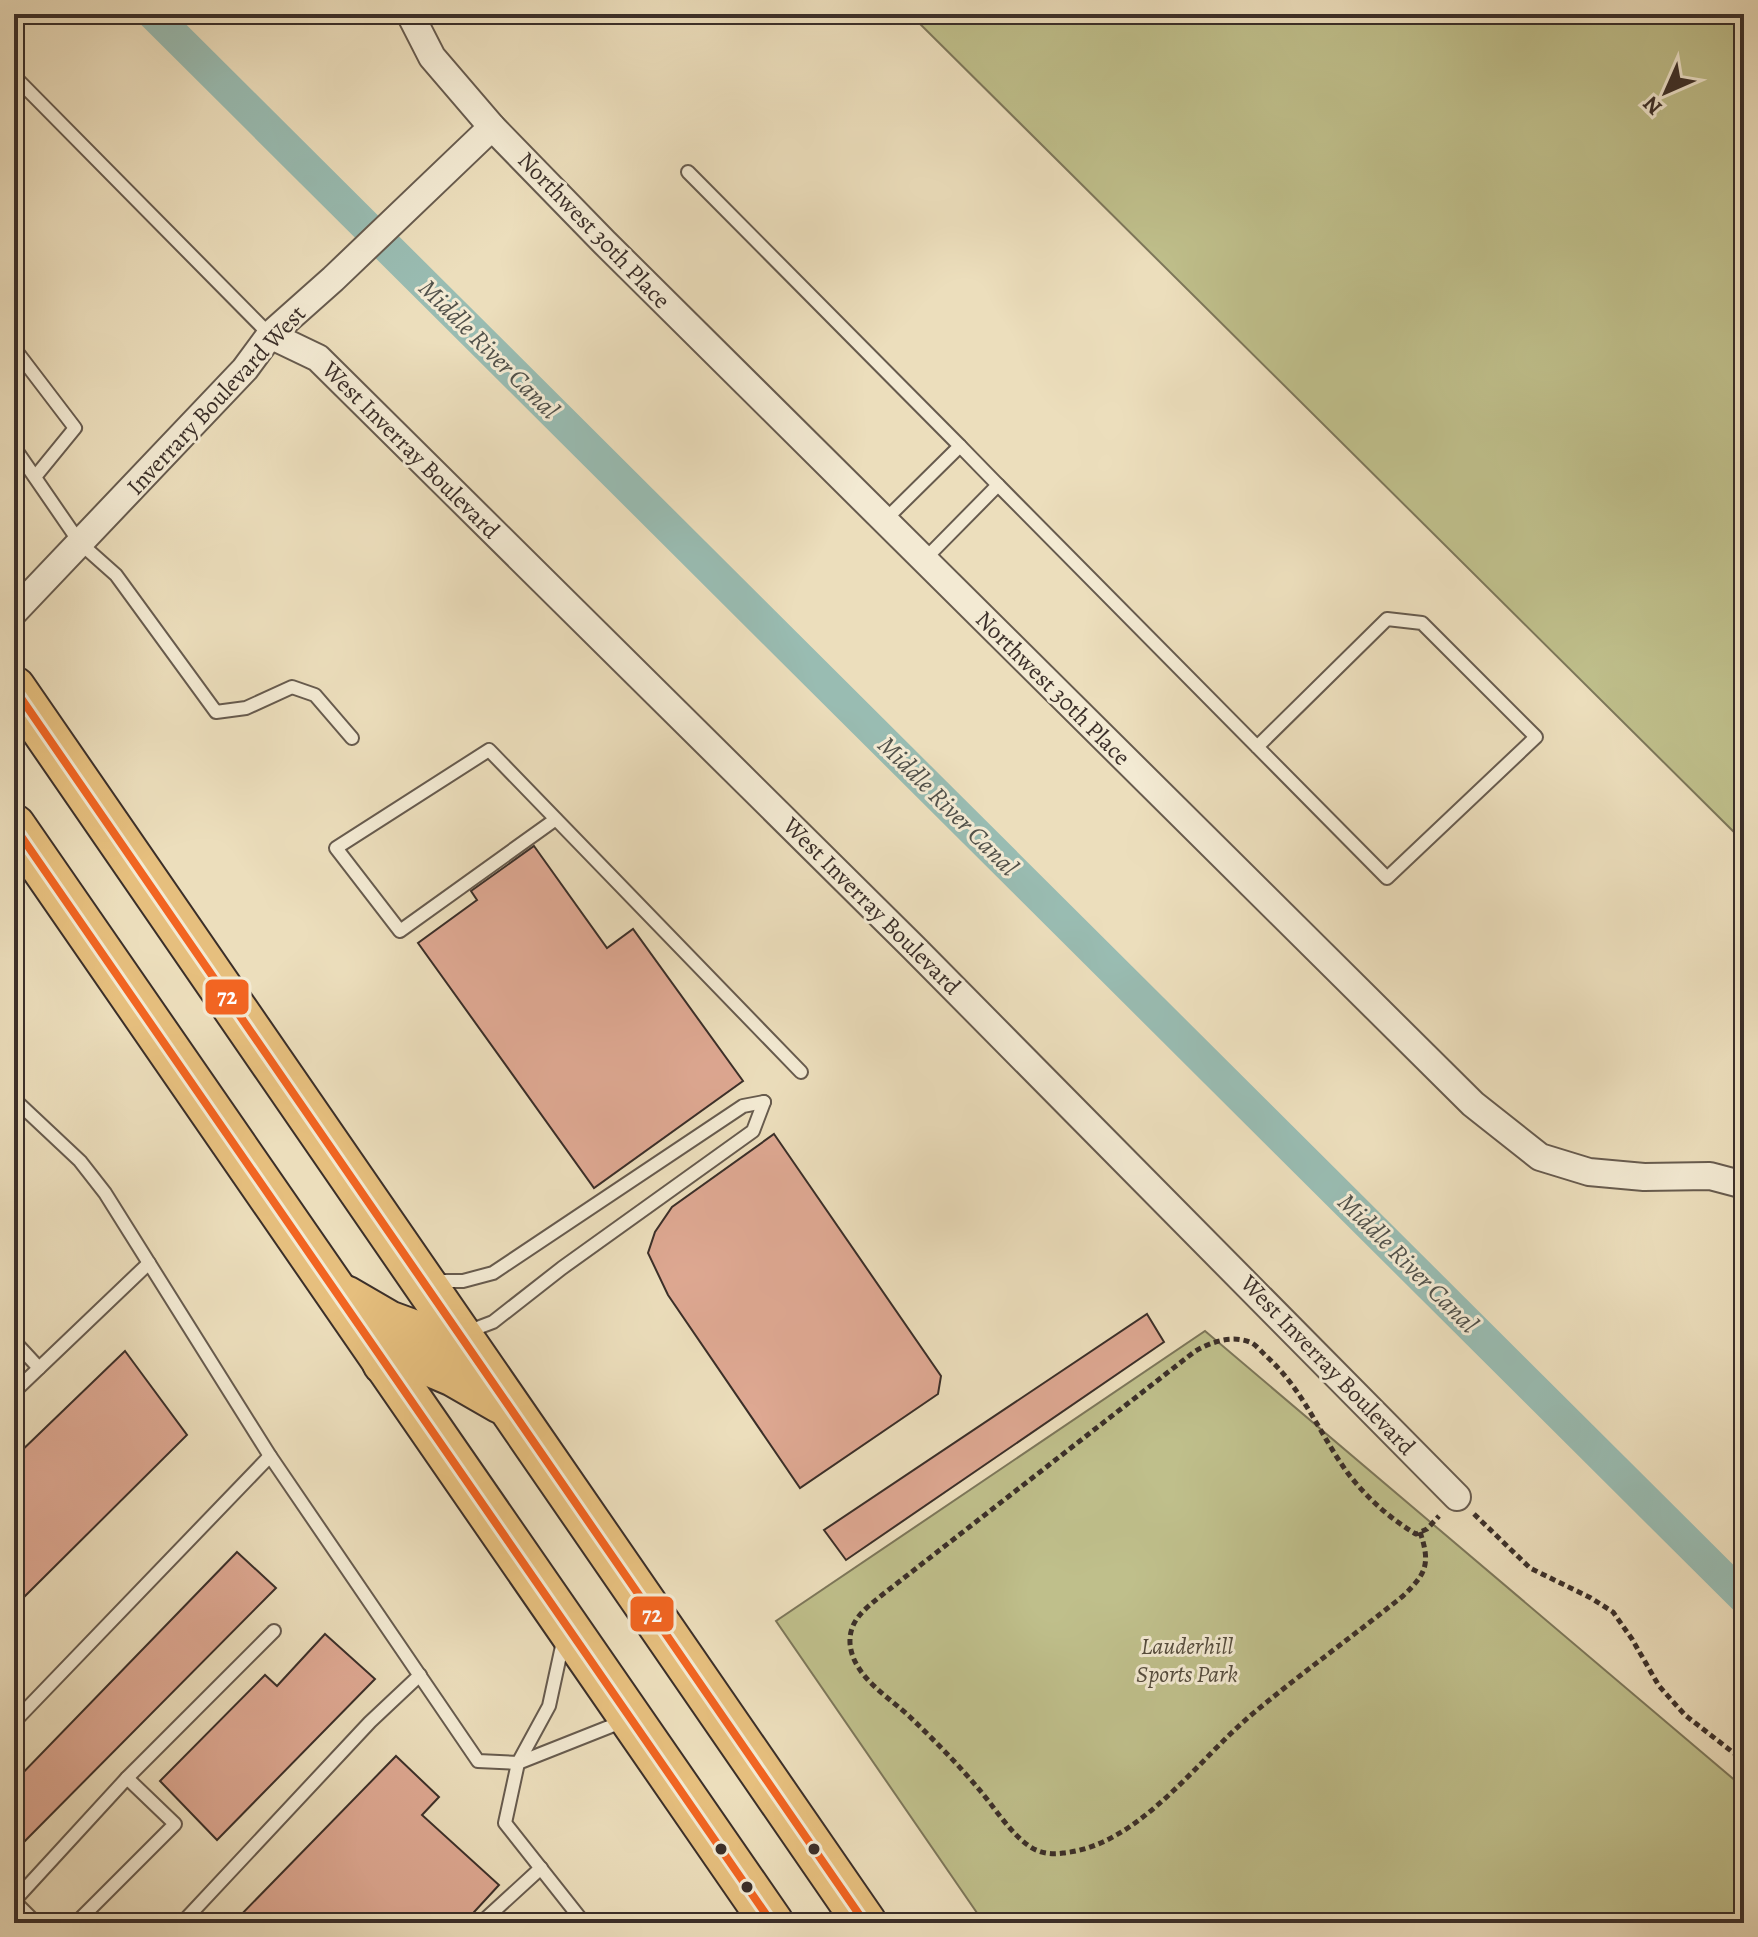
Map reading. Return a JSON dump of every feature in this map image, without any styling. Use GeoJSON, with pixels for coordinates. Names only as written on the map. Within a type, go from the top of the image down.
{"type":"FeatureCollection","features":[{"type":"Feature","properties":{"kind":"main road"},"geometry":{"type":"LineString","coordinates":[[14,688],[865,1923]]}},
{"type":"Feature","properties":{"kind":"main road"},"geometry":{"type":"LineString","coordinates":[[14,826],[764,1912],[793,1923]]}},
{"type":"Feature","properties":{"kind":"main road"},"geometry":{"type":"LineString","coordinates":[[334,1291],[388,1322],[418,1333],[459,1335]]}},
{"type":"Feature","properties":{"kind":"main road"},"geometry":{"type":"LineString","coordinates":[[384,1363],[428,1364],[454,1375],[509,1407]]}},
{"type":"Feature","properties":{"kind":"street","name":"Northwest 30th Place"},"geometry":{"type":"LineString","coordinates":[[410,14],[432,57],[492,127],[604,242],[1473,1104],[1540,1157],[1589,1172],[1644,1177],[1710,1176],[1744,1185]]}},
{"type":"Feature","properties":{"kind":"street","name":"Inverrary Boulevard West"},"geometry":{"type":"LineString","coordinates":[[14,612],[245,369],[270,335],[492,127]]}},
{"type":"Feature","properties":{"kind":"street","name":"West Inverray Boulevard"},"geometry":{"type":"LineString","coordinates":[[270,335],[318,358],[925,958],[1457,1497]]}},
{"type":"Feature","properties":{"kind":"lane"},"geometry":{"type":"LineString","coordinates":[[14,76],[270,335]]}},
{"type":"Feature","properties":{"kind":"lane"},"geometry":{"type":"LineString","coordinates":[[688,172],[960,446],[998,485],[1257,747],[1387,878],[1536,737],[1422,623],[1387,619],[1257,747]]}},
{"type":"Feature","properties":{"kind":"lane"},"geometry":{"type":"LineString","coordinates":[[14,348],[75,428],[35,477]]}},
{"type":"Feature","properties":{"kind":"lane"},"geometry":{"type":"LineString","coordinates":[[884,521],[960,446]]}},
{"type":"Feature","properties":{"kind":"lane"},"geometry":{"type":"LineString","coordinates":[[14,447],[80,543],[116,575],[216,712],[246,708],[292,687],[315,695],[352,738]]}},
{"type":"Feature","properties":{"kind":"lane"},"geometry":{"type":"LineString","coordinates":[[924,560],[998,485]]}},
{"type":"Feature","properties":{"kind":"lane"},"geometry":{"type":"LineString","coordinates":[[556,819],[400,931],[336,848],[489,750],[556,819],[801,1072]]}},
{"type":"Feature","properties":{"kind":"lane"},"geometry":{"type":"LineString","coordinates":[[14,1099],[80,1161],[105,1193],[270,1456],[478,1761],[518,1763],[630,1718]]}},
{"type":"Feature","properties":{"kind":"lane"},"geometry":{"type":"LineString","coordinates":[[422,1281],[463,1281],[493,1273],[743,1106],[764,1102],[753,1131],[575,1258],[493,1322],[459,1335]]}},
{"type":"Feature","properties":{"kind":"lane"},"geometry":{"type":"LineString","coordinates":[[14,1392],[149,1263]]}},
{"type":"Feature","properties":{"kind":"lane"},"geometry":{"type":"LineString","coordinates":[[14,1341],[39,1368]]}},
{"type":"Feature","properties":{"kind":"lane"},"geometry":{"type":"LineString","coordinates":[[14,1722],[270,1456]]}},
{"type":"Feature","properties":{"kind":"lane"},"geometry":{"type":"LineString","coordinates":[[566,1626],[549,1706],[518,1763],[505,1823],[584,1923]]}},
{"type":"Feature","properties":{"kind":"lane"},"geometry":{"type":"LineString","coordinates":[[36,1923],[14,1901],[127,1778],[274,1631]]}},
{"type":"Feature","properties":{"kind":"lane"},"geometry":{"type":"LineString","coordinates":[[182,1923],[370,1722],[420,1675]]}},
{"type":"Feature","properties":{"kind":"lane"},"geometry":{"type":"LineString","coordinates":[[76,1923],[175,1824],[127,1778]]}},
{"type":"Feature","properties":{"kind":"lane"},"geometry":{"type":"LineString","coordinates":[[481,1923],[541,1868]]}},
{"type":"Feature","properties":{"kind":"path"},"geometry":{"type":"LineString","coordinates":[[1420,1532],[1426,1563],[1421,1579],[1403,1596],[1248,1718],[1171,1794],[1094,1847],[1063,1854],[1041,1853],[1027,1845],[972,1781],[908,1715],[875,1687],[859,1667],[850,1645],[853,1625],[860,1613],[882,1595],[1194,1352],[1204,1345],[1230,1338],[1252,1343],[1279,1368],[1303,1397],[1347,1472],[1371,1499],[1402,1526],[1416,1534],[1420,1532],[1427,1529],[1457,1497],[1530,1568],[1613,1612],[1659,1686],[1685,1715],[1744,1761]]}},
{"type":"Feature","properties":{"kind":"green space"},"geometry":{"type":"Polygon","coordinates":[[[910,14],[1744,14],[1744,842],[910,14]]]}},
{"type":"Feature","properties":{"kind":"green space","name":"Lauderhill Sports Park"},"geometry":{"type":"Polygon","coordinates":[[[1205,1331],[1744,1788],[1744,1923],[984,1923],[776,1621],[1205,1331]]]}},
{"type":"Feature","properties":{"kind":"building"},"geometry":{"type":"Polygon","coordinates":[[[534,846],[607,948],[633,929],[743,1081],[594,1188],[418,943],[477,900],[471,891],[534,846]]]}},
{"type":"Feature","properties":{"kind":"building"},"geometry":{"type":"Polygon","coordinates":[[[774,1134],[941,1376],[938,1394],[800,1488],[668,1295],[648,1253],[655,1232],[672,1207],[774,1134]]]}},
{"type":"Feature","properties":{"kind":"building"},"geometry":{"type":"Polygon","coordinates":[[[1147,1314],[1164,1342],[846,1560],[824,1530],[1147,1314]]]}},
{"type":"Feature","properties":{"kind":"building"},"geometry":{"type":"Polygon","coordinates":[[[125,1351],[187,1435],[14,1607],[14,1458],[125,1351]]]}},
{"type":"Feature","properties":{"kind":"building"},"geometry":{"type":"Polygon","coordinates":[[[237,1552],[276,1588],[14,1852],[14,1782],[237,1552]]]}},
{"type":"Feature","properties":{"kind":"building"},"geometry":{"type":"Polygon","coordinates":[[[325,1634],[375,1679],[217,1840],[160,1781],[265,1675],[277,1686],[325,1634]]]}},
{"type":"Feature","properties":{"kind":"building"},"geometry":{"type":"Polygon","coordinates":[[[396,1756],[439,1797],[422,1815],[499,1885],[464,1923],[233,1923],[396,1756]]]}},
{"type":"Feature","properties":{"kind":"waterway","name":"Middle River Canal"},"geometry":{"type":"LineString","coordinates":[[153,14],[1744,1598]]}},
{"type":"Feature","properties":{"kind":"transit line","name":"72"},"geometry":{"type":"LineString","coordinates":[[14,688],[865,1923]]}},
{"type":"Feature","properties":{"kind":"transit line","name":"72"},"geometry":{"type":"LineString","coordinates":[[14,826],[772,1923]]}}]}
